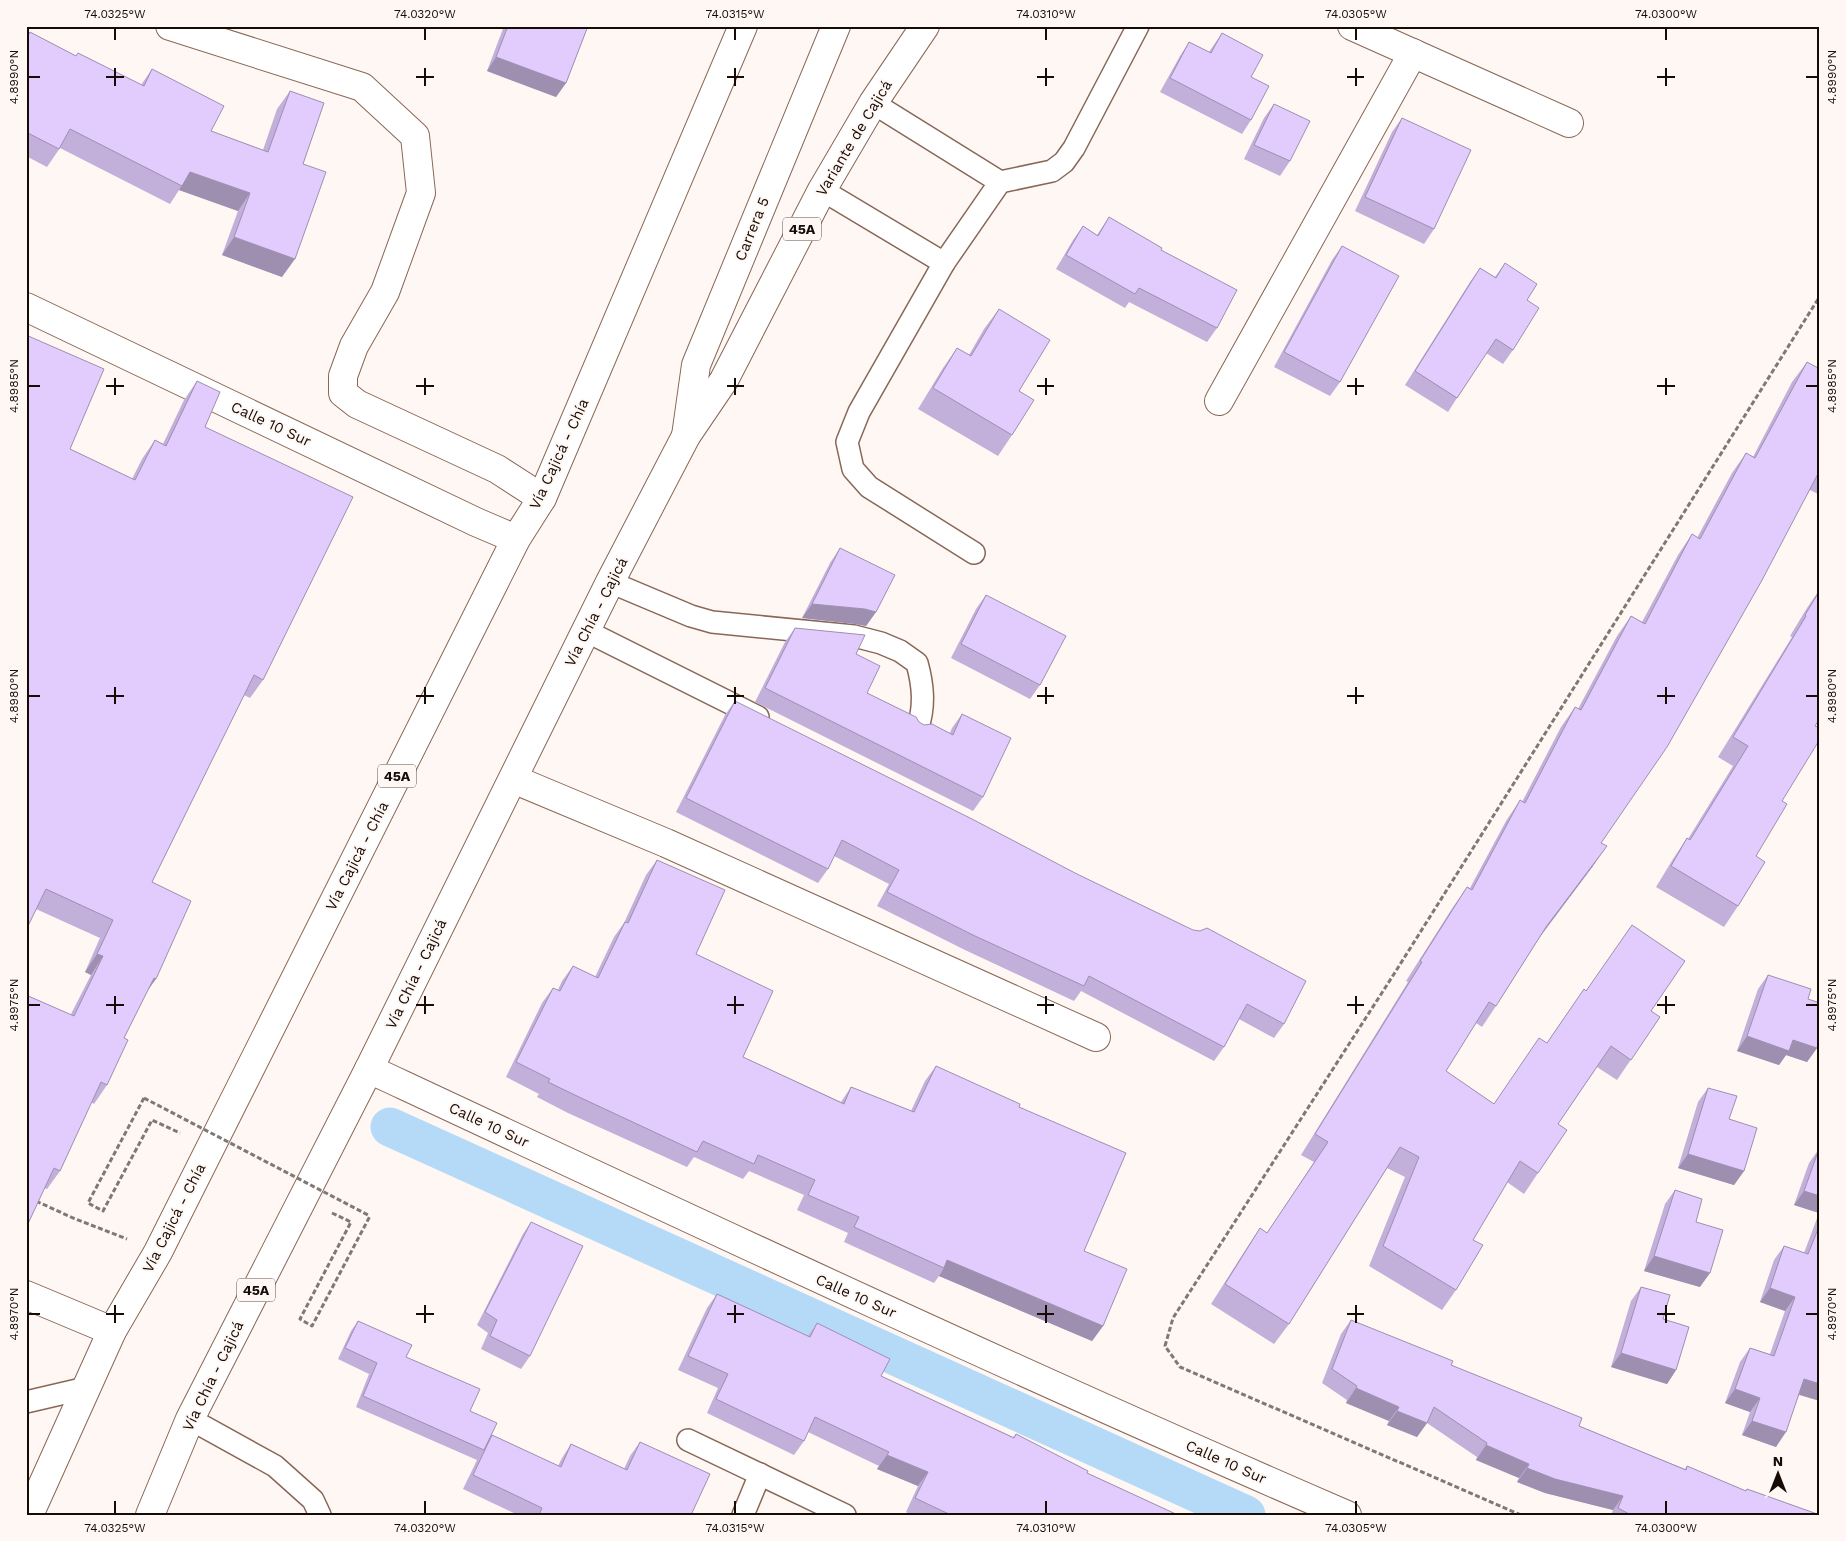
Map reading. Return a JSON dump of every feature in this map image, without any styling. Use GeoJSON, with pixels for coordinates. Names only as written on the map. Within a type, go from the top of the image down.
{"type":"FeatureCollection","features":[{"type":"Feature","properties":{"kind":"main road"},"geometry":{"type":"LineString","coordinates":[[170,26],[362,87],[415,136],[421,193],[385,292],[354,346],[343,376],[343,393],[357,404],[497,469],[542,498]]}},
{"type":"Feature","properties":{"kind":"main road","name":"Vía Cajicá - Chía"},"geometry":{"type":"LineString","coordinates":[[29,1515],[112,1332],[158,1252],[516,538],[542,498],[743,26]]}},
{"type":"Feature","properties":{"kind":"main road","name":"Carrera 5"},"geometry":{"type":"LineString","coordinates":[[686,436],[696,365],[836,26]]}},
{"type":"Feature","properties":{"kind":"main road","name":"Variante de Cajicá"},"geometry":{"type":"LineString","coordinates":[[686,436],[724,380],[822,190],[873,103],[925,26]]}},
{"type":"Feature","properties":{"kind":"main road"},"geometry":{"type":"LineString","coordinates":[[1352,26],[1569,123]]}},
{"type":"Feature","properties":{"kind":"main road"},"geometry":{"type":"LineString","coordinates":[[1219,401],[1413,53]]}},
{"type":"Feature","properties":{"kind":"main road","name":"Calle 10 Sur"},"geometry":{"type":"LineString","coordinates":[[26,307],[476,522],[516,538]]}},
{"type":"Feature","properties":{"kind":"main road","name":"Vía Chía - Cajicá"},"geometry":{"type":"LineString","coordinates":[[150,1515],[190,1419],[369,1069],[610,582],[686,436]]}},
{"type":"Feature","properties":{"kind":"main road"},"geometry":{"type":"LineString","coordinates":[[513,779],[666,844],[1096,1037]]}},
{"type":"Feature","properties":{"kind":"main road","name":"Calle 10 Sur"},"geometry":{"type":"LineString","coordinates":[[369,1069],[833,1286],[1204,1453],[1347,1515]]}},
{"type":"Feature","properties":{"kind":"main road"},"geometry":{"type":"LineString","coordinates":[[26,1295],[112,1332]]}},
{"type":"Feature","properties":{"kind":"lane"},"geometry":{"type":"LineString","coordinates":[[974,553],[869,487],[853,469],[847,442],[859,412],[944,263],[1000,182],[1052,171],[1064,162],[1074,148],[1138,26]]}},
{"type":"Feature","properties":{"kind":"lane"},"geometry":{"type":"LineString","coordinates":[[873,103],[1000,182]]}},
{"type":"Feature","properties":{"kind":"lane"},"geometry":{"type":"LineString","coordinates":[[822,190],[944,263]]}},
{"type":"Feature","properties":{"kind":"lane"},"geometry":{"type":"LineString","coordinates":[[610,582],[691,616],[712,622],[854,636],[881,643],[900,651],[917,663],[923,685],[923,712],[918,727]]}},
{"type":"Feature","properties":{"kind":"lane"},"geometry":{"type":"LineString","coordinates":[[586,631],[775,726]]}},
{"type":"Feature","properties":{"kind":"lane"},"geometry":{"type":"LineString","coordinates":[[26,1402],[86,1388]]}},
{"type":"Feature","properties":{"kind":"lane"},"geometry":{"type":"LineString","coordinates":[[190,1419],[275,1466],[314,1500],[320,1515]]}},
{"type":"Feature","properties":{"kind":"lane"},"geometry":{"type":"LineString","coordinates":[[688,1440],[845,1515]]}},
{"type":"Feature","properties":{"kind":"lane"},"geometry":{"type":"LineString","coordinates":[[743,1515],[760,1474]]}},
{"type":"Feature","properties":{"kind":"path"},"geometry":{"type":"LineString","coordinates":[[1521,1515],[1180,1367],[1165,1346],[1173,1318],[1404,957],[1820,296]]}},
{"type":"Feature","properties":{"kind":"path"},"geometry":{"type":"LineString","coordinates":[[210,1147],[152,1120],[102,1212],[88,1204],[144,1098],[370,1216],[312,1326],[300,1319],[351,1222],[303,1198]]}},
{"type":"Feature","properties":{"kind":"path"},"geometry":{"type":"LineString","coordinates":[[34,1200],[73,1218],[158,1252]]}},
{"type":"Feature","properties":{"kind":"building"},"geometry":{"type":"Polygon","coordinates":[[[508,26],[588,26],[566,83],[496,57],[508,26]]]}},
{"type":"Feature","properties":{"kind":"building"},"geometry":{"type":"Polygon","coordinates":[[[30,32],[76,56],[78,53],[144,86],[152,69],[224,106],[211,131],[268,152],[290,91],[324,103],[303,164],[326,172],[295,259],[234,237],[250,193],[190,172],[182,186],[70,129],[59,149],[26,132],[26,39],[30,32]]]}},
{"type":"Feature","properties":{"kind":"building"},"geometry":{"type":"Polygon","coordinates":[[[1222,33],[1263,55],[1251,77],[1269,86],[1251,120],[1170,78],[1189,42],[1211,53],[1222,33]]]}},
{"type":"Feature","properties":{"kind":"building"},"geometry":{"type":"Polygon","coordinates":[[[1274,104],[1310,121],[1290,161],[1254,145],[1274,104]]]}},
{"type":"Feature","properties":{"kind":"building"},"geometry":{"type":"Polygon","coordinates":[[[1402,118],[1471,150],[1434,229],[1365,197],[1402,118]]]}},
{"type":"Feature","properties":{"kind":"building"},"geometry":{"type":"Polygon","coordinates":[[[1109,217],[1162,248],[1161,250],[1237,290],[1217,328],[1139,288],[1135,294],[1066,255],[1083,226],[1098,236],[1109,217]]]}},
{"type":"Feature","properties":{"kind":"building"},"geometry":{"type":"Polygon","coordinates":[[[1342,246],[1399,276],[1340,382],[1284,352],[1342,246]]]}},
{"type":"Feature","properties":{"kind":"building"},"geometry":{"type":"Polygon","coordinates":[[[1505,263],[1537,284],[1527,300],[1539,308],[1513,350],[1496,339],[1457,398],[1415,371],[1480,268],[1496,278],[1505,263]]]}},
{"type":"Feature","properties":{"kind":"building"},"geometry":{"type":"Polygon","coordinates":[[[999,309],[1050,340],[1019,391],[1034,400],[1012,435],[933,388],[957,348],[971,356],[999,309]]]}},
{"type":"Feature","properties":{"kind":"building"},"geometry":{"type":"Polygon","coordinates":[[[26,335],[104,369],[70,449],[135,480],[155,440],[166,446],[197,381],[220,392],[205,427],[353,497],[263,680],[254,675],[152,882],[191,901],[156,979],[154,978],[124,1038],[128,1040],[107,1085],[101,1082],[60,1171],[54,1168],[26,1228],[26,995],[74,1016],[103,956],[97,954],[113,920],[46,889],[26,930],[26,335]]]}},
{"type":"Feature","properties":{"kind":"building"},"geometry":{"type":"Polygon","coordinates":[[[1807,362],[1820,369],[1820,470],[1761,582],[1667,747],[1601,843],[1607,846],[1546,927],[1496,1006],[1489,1002],[1446,1071],[1494,1104],[1539,1038],[1547,1043],[1584,989],[1586,991],[1632,925],[1685,961],[1651,1011],[1660,1017],[1631,1060],[1611,1046],[1558,1124],[1567,1130],[1538,1173],[1520,1161],[1473,1240],[1483,1245],[1456,1290],[1383,1246],[1419,1157],[1400,1147],[1289,1324],[1225,1284],[1260,1228],[1267,1233],[1328,1142],[1315,1134],[1467,887],[1472,890],[1520,800],[1525,803],[1575,707],[1581,710],[1631,616],[1645,624],[1692,534],[1700,539],[1746,453],[1755,458],[1807,362]]]}},
{"type":"Feature","properties":{"kind":"building"},"geometry":{"type":"Polygon","coordinates":[[[840,548],[895,575],[876,612],[865,609],[812,604],[840,548]]]}},
{"type":"Feature","properties":{"kind":"building"},"geometry":{"type":"Polygon","coordinates":[[[1820,590],[1820,718],[1815,726],[1820,728],[1820,739],[1782,801],[1787,804],[1756,856],[1765,862],[1738,906],[1671,866],[1687,838],[1690,840],[1748,746],[1733,737],[1820,590]]]}},
{"type":"Feature","properties":{"kind":"building"},"geometry":{"type":"Polygon","coordinates":[[[986,595],[1066,636],[1040,685],[961,644],[986,595]]]}},
{"type":"Feature","properties":{"kind":"building"},"geometry":{"type":"Polygon","coordinates":[[[795,628],[865,635],[856,654],[880,666],[867,693],[916,717],[924,725],[932,724],[953,735],[962,714],[1011,738],[983,797],[765,688],[795,628]]]}},
{"type":"Feature","properties":{"kind":"building"},"geometry":{"type":"Polygon","coordinates":[[[735,701],[972,819],[1077,874],[1193,930],[1200,931],[1207,928],[1306,981],[1284,1024],[1247,1004],[1224,1047],[1089,976],[1084,986],[975,936],[887,892],[899,870],[842,840],[828,869],[686,798],[735,701]]]}},
{"type":"Feature","properties":{"kind":"building"},"geometry":{"type":"Polygon","coordinates":[[[657,860],[725,890],[696,954],[773,991],[743,1057],[844,1104],[851,1087],[914,1112],[936,1066],[1020,1104],[1019,1107],[1126,1153],[1084,1251],[1127,1269],[1103,1326],[947,1260],[944,1268],[854,1227],[859,1217],[808,1195],[815,1180],[758,1155],[754,1164],[703,1141],[697,1152],[548,1082],[550,1079],[516,1062],[553,988],[560,991],[573,966],[598,978],[625,922],[628,923],[657,860]]]}},
{"type":"Feature","properties":{"kind":"building"},"geometry":{"type":"Polygon","coordinates":[[[1768,975],[1811,989],[1808,999],[1820,1003],[1820,1038],[1817,1048],[1793,1040],[1789,1051],[1747,1036],[1768,975]]]}},
{"type":"Feature","properties":{"kind":"building"},"geometry":{"type":"Polygon","coordinates":[[[1708,1088],[1737,1096],[1729,1119],[1757,1128],[1744,1171],[1688,1154],[1708,1088]]]}},
{"type":"Feature","properties":{"kind":"building"},"geometry":{"type":"Polygon","coordinates":[[[1820,1149],[1820,1196],[1804,1191],[1820,1149]]]}},
{"type":"Feature","properties":{"kind":"building"},"geometry":{"type":"Polygon","coordinates":[[[1675,1190],[1702,1199],[1696,1222],[1723,1230],[1710,1273],[1654,1256],[1675,1190]]]}},
{"type":"Feature","properties":{"kind":"building"},"geometry":{"type":"Polygon","coordinates":[[[531,1222],[583,1246],[530,1356],[490,1336],[497,1320],[485,1312],[531,1222]]]}},
{"type":"Feature","properties":{"kind":"building"},"geometry":{"type":"Polygon","coordinates":[[[1820,1224],[1820,1384],[1804,1379],[1786,1432],[1752,1421],[1760,1398],[1735,1389],[1750,1348],[1774,1356],[1795,1297],[1770,1288],[1784,1246],[1808,1254],[1820,1224]]]}},
{"type":"Feature","properties":{"kind":"building"},"geometry":{"type":"Polygon","coordinates":[[[1641,1287],[1670,1295],[1663,1319],[1689,1327],[1676,1370],[1621,1353],[1641,1287]]]}},
{"type":"Feature","properties":{"kind":"building"},"geometry":{"type":"Polygon","coordinates":[[[717,1294],[810,1337],[817,1323],[890,1359],[881,1376],[1014,1438],[1016,1434],[1088,1471],[1087,1473],[1178,1515],[951,1515],[915,1498],[928,1472],[887,1455],[889,1452],[815,1417],[804,1441],[716,1399],[728,1374],[688,1356],[717,1294]]]}},
{"type":"Feature","properties":{"kind":"building"},"geometry":{"type":"Polygon","coordinates":[[[1351,1320],[1453,1361],[1451,1365],[1582,1418],[1579,1426],[1686,1470],[1687,1466],[1746,1491],[1747,1489],[1820,1515],[1631,1515],[1618,1508],[1623,1496],[1555,1479],[1527,1468],[1529,1464],[1486,1445],[1487,1443],[1434,1407],[1427,1423],[1397,1411],[1399,1407],[1356,1388],[1357,1386],[1332,1369],[1351,1320]]]}},
{"type":"Feature","properties":{"kind":"building"},"geometry":{"type":"Polygon","coordinates":[[[358,1321],[412,1345],[406,1357],[480,1389],[470,1411],[497,1423],[484,1450],[363,1396],[377,1363],[345,1348],[358,1321]]]}},
{"type":"Feature","properties":{"kind":"building"},"geometry":{"type":"Polygon","coordinates":[[[492,1435],[561,1467],[571,1444],[627,1470],[640,1442],[710,1474],[691,1515],[539,1515],[542,1508],[473,1475],[492,1435]]]}},
{"type":"Feature","properties":{"kind":"waterway"},"geometry":{"type":"LineString","coordinates":[[390,1127],[1246,1515]]}}]}
